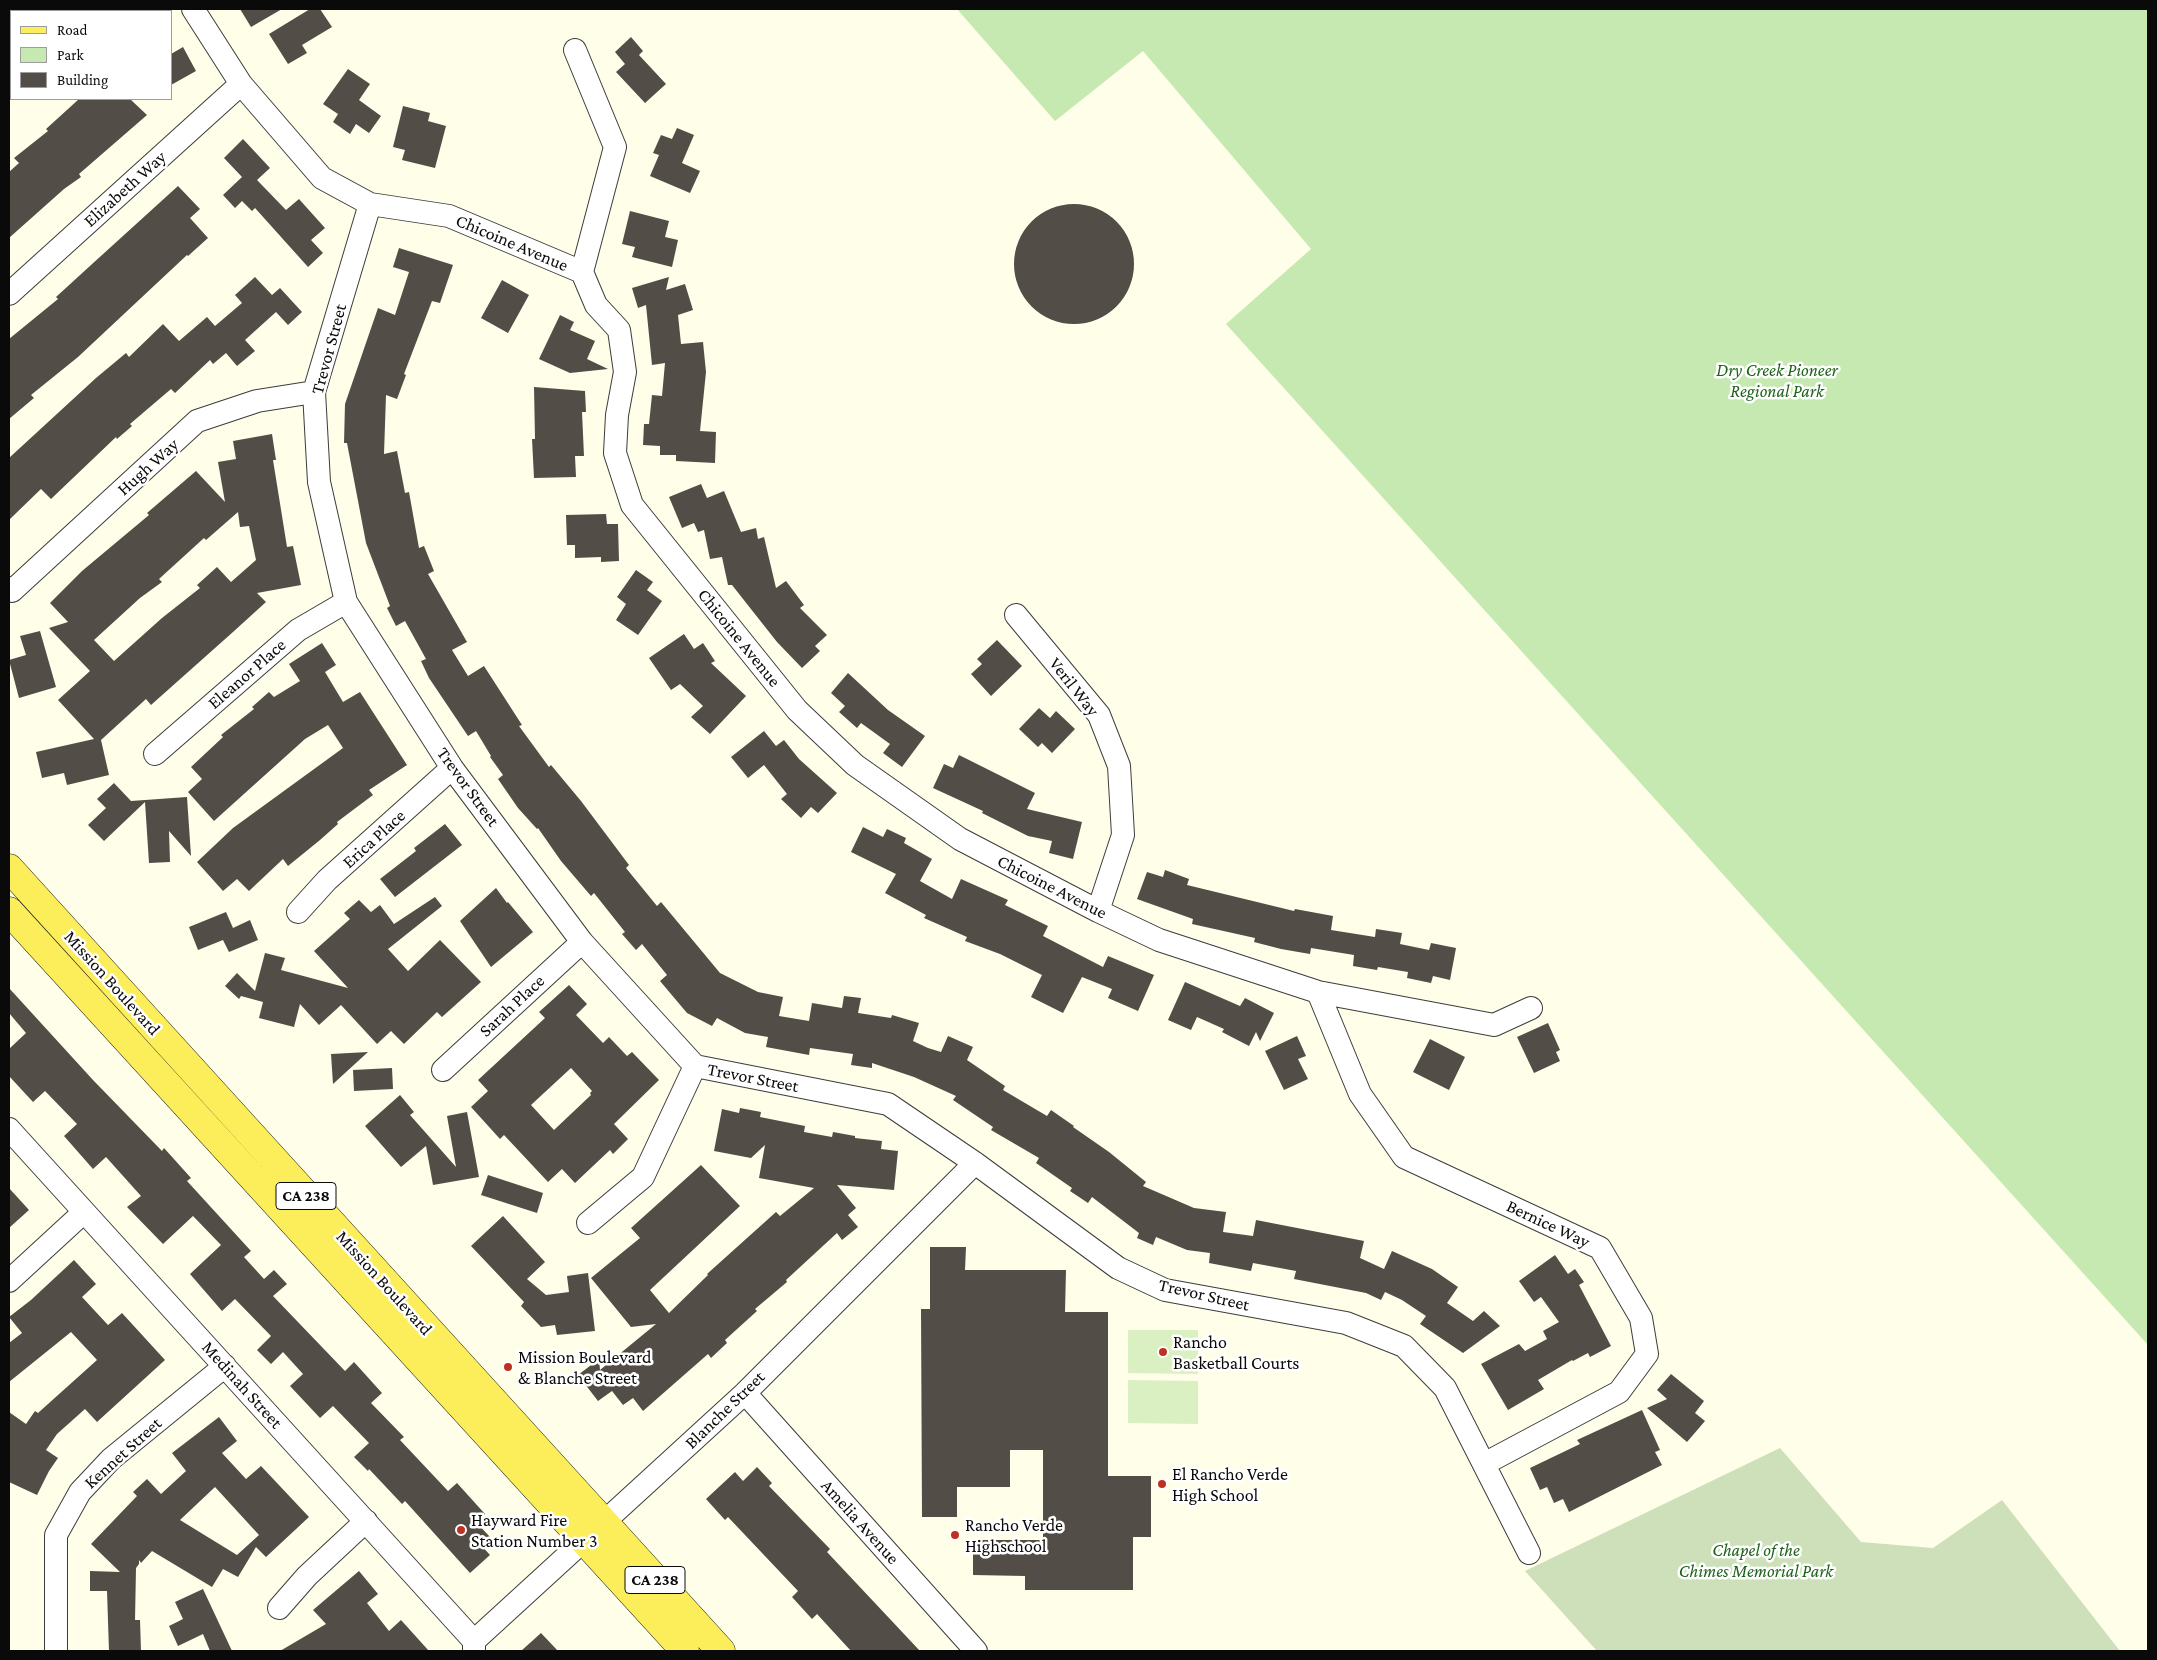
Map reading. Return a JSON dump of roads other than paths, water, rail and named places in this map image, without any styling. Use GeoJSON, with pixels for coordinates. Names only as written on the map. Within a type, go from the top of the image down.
{"type":"FeatureCollection","features":[{"type":"Feature","properties":{"kind":"main road","name":"Mission Boulevard"},"geometry":{"type":"LineString","coordinates":[[9,868],[594,1532],[685,1651]]}},
{"type":"Feature","properties":{"kind":"main road","name":"Mission Boulevard"},"geometry":{"type":"LineString","coordinates":[[9,911],[594,1532],[721,1651]]}},
{"type":"Feature","properties":{"kind":"street","name":"Chicoine Avenue"},"geometry":{"type":"LineString","coordinates":[[193,9],[241,84],[322,178],[370,204],[449,216],[582,272],[596,305],[619,330],[625,372],[617,415],[615,453],[632,506],[797,710],[855,766],[960,839],[1098,912],[1159,940],[1318,992],[1494,1025],[1531,1008]]}},
{"type":"Feature","properties":{"kind":"street"},"geometry":{"type":"LineString","coordinates":[[575,50],[614,147],[582,272]]}},
{"type":"Feature","properties":{"kind":"street","name":"Elizabeth Way"},"geometry":{"type":"LineString","coordinates":[[9,294],[241,84]]}},
{"type":"Feature","properties":{"kind":"street","name":"Trevor Street"},"geometry":{"type":"LineString","coordinates":[[370,204],[314,392],[319,482],[346,602],[452,768],[582,942],[694,1066],[888,1104],[975,1163],[1118,1268],[1164,1290],[1346,1323],[1404,1346],[1445,1388],[1529,1553]]}},
{"type":"Feature","properties":{"kind":"street","name":"Hugh Way"},"geometry":{"type":"LineString","coordinates":[[9,588],[12,591],[197,422],[257,401],[314,392]]}},
{"type":"Feature","properties":{"kind":"street","name":"Eleanor Place"},"geometry":{"type":"LineString","coordinates":[[155,754],[298,630],[346,602]]}},
{"type":"Feature","properties":{"kind":"street","name":"Veril Way"},"geometry":{"type":"LineString","coordinates":[[1016,615],[1099,716],[1119,766],[1123,835],[1098,912]]}},
{"type":"Feature","properties":{"kind":"street","name":"Erica Place"},"geometry":{"type":"LineString","coordinates":[[298,912],[327,880],[452,768]]}},
{"type":"Feature","properties":{"kind":"street","name":"Sarah Place"},"geometry":{"type":"LineString","coordinates":[[443,1070],[582,942]]}},
{"type":"Feature","properties":{"kind":"street","name":"Bernice Way"},"geometry":{"type":"LineString","coordinates":[[1318,992],[1360,1094],[1404,1157],[1600,1248],[1641,1318],[1647,1354],[1619,1392],[1484,1464]]}},
{"type":"Feature","properties":{"kind":"street"},"geometry":{"type":"LineString","coordinates":[[588,1223],[643,1176],[694,1066]]}},
{"type":"Feature","properties":{"kind":"street","name":"Medinah Street"},"geometry":{"type":"LineString","coordinates":[[9,1129],[366,1520],[474,1646]]}},
{"type":"Feature","properties":{"kind":"street","name":"Blanche Street"},"geometry":{"type":"LineString","coordinates":[[474,1646],[745,1393],[975,1163]]}},
{"type":"Feature","properties":{"kind":"street"},"geometry":{"type":"LineString","coordinates":[[9,1281],[84,1212]]}},
{"type":"Feature","properties":{"kind":"street","name":"Kennet Street"},"geometry":{"type":"LineString","coordinates":[[56,1651],[56,1536],[80,1492],[111,1459],[225,1366]]}},
{"type":"Feature","properties":{"kind":"street","name":"Amelia Avenue"},"geometry":{"type":"LineString","coordinates":[[745,1393],[976,1651]]}},
{"type":"Feature","properties":{"kind":"street"},"geometry":{"type":"LineString","coordinates":[[279,1608],[306,1576],[366,1520]]}},
{"type":"Feature","properties":{"kind":"place","name":"Rancho Basketball Courts"},"geometry":{"type":"Point","coordinates":[1163,1352]}},
{"type":"Feature","properties":{"kind":"place","name":"Mission Boulevard & Blanche Street"},"geometry":{"type":"Point","coordinates":[508,1367]}},
{"type":"Feature","properties":{"kind":"place","name":"El Rancho Verde High School"},"geometry":{"type":"Point","coordinates":[1162,1484]}},
{"type":"Feature","properties":{"kind":"place","name":"Hayward Fire Station Number 3"},"geometry":{"type":"Point","coordinates":[461,1530]}},
{"type":"Feature","properties":{"kind":"place","name":"Rancho Verde Highschool"},"geometry":{"type":"Point","coordinates":[955,1535]}},
{"type":"Feature","properties":{"kind":"park label","name":"Dry Creek Pioneer Regional Park"},"geometry":{"type":"Point","coordinates":[1777,380]}},
{"type":"Feature","properties":{"kind":"park label","name":"Chapel of the Chimes Memorial Park"},"geometry":{"type":"Point","coordinates":[1756,1560]}}]}
